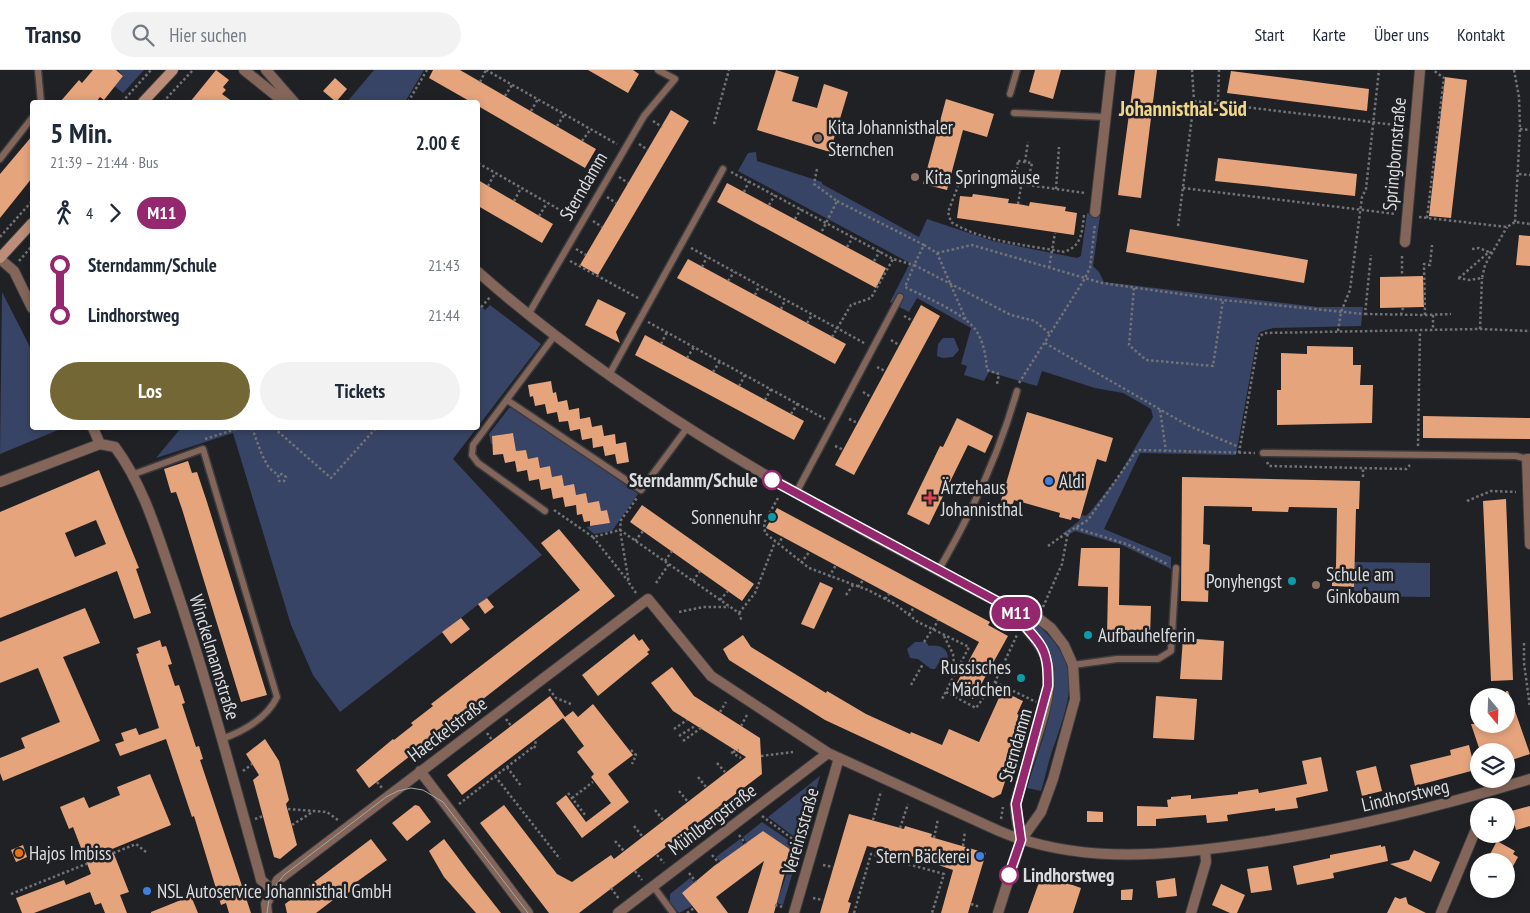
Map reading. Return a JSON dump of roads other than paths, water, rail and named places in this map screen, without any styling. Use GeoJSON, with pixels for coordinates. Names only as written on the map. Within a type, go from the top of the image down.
{"type":"FeatureCollection","features":[{"type":"Feature","properties":{"kind":"main road"},"geometry":{"type":"LineString","coordinates":[[145,100],[173,70]]}},
{"type":"Feature","properties":{"kind":"main road"},"geometry":{"type":"LineString","coordinates":[[0,258],[30,225]]}},
{"type":"Feature","properties":{"kind":"street"},"geometry":{"type":"LineString","coordinates":[[244,70],[282,100]]}},
{"type":"Feature","properties":{"kind":"street"},"geometry":{"type":"LineString","coordinates":[[266,70],[292,100]]}},
{"type":"Feature","properties":{"kind":"street"},"geometry":{"type":"LineString","coordinates":[[1095,212],[1092,191],[1105,117],[1110,70]]}},
{"type":"Feature","properties":{"kind":"street","name":"Springbornstraße"},"geometry":{"type":"LineString","coordinates":[[1404,242],[1420,70]]}},
{"type":"Feature","properties":{"kind":"street"},"geometry":{"type":"LineString","coordinates":[[0,258],[14,271],[30,304]]}},
{"type":"Feature","properties":{"kind":"street","name":"Sterndamm"},"geometry":{"type":"LineString","coordinates":[[480,274],[528,315],[609,375],[687,428],[796,493],[1015,611],[1029,611],[1051,628],[1064,645],[1073,665],[1075,699],[1053,780],[1041,812],[1021,840],[998,913]]}},
{"type":"Feature","properties":{"kind":"street"},"geometry":{"type":"LineString","coordinates":[[0,482],[100,444],[94,430]]}},
{"type":"Feature","properties":{"kind":"street","name":"Winckelmannstraße"},"geometry":{"type":"LineString","coordinates":[[100,444],[115,447],[134,474],[184,612],[222,740],[258,872],[262,880],[272,890]]}},
{"type":"Feature","properties":{"kind":"street"},"geometry":{"type":"LineString","coordinates":[[1529,459],[1530,544]]}},
{"type":"Feature","properties":{"kind":"street","name":"Lindhorstweg"},"geometry":{"type":"LineString","coordinates":[[648,599],[711,676],[828,752],[1021,840],[1071,851],[1125,855],[1205,850],[1312,834],[1482,800],[1530,779]]}},
{"type":"Feature","properties":{"kind":"street","name":"Haeckelstraße"},"geometry":{"type":"LineString","coordinates":[[272,890],[278,880],[648,599]]}},
{"type":"Feature","properties":{"kind":"street","name":"Sterndamm"},"geometry":{"type":"LineString","coordinates":[[1015,611],[1021,625],[1041,645],[1048,666],[1048,686],[1044,707],[1016,804],[1021,840]]}},
{"type":"Feature","properties":{"kind":"street","name":"Mühlbergstraße"},"geometry":{"type":"LineString","coordinates":[[618,913],[828,752]]}},
{"type":"Feature","properties":{"kind":"street","name":"Vereinsstraße"},"geometry":{"type":"LineString","coordinates":[[794,913],[839,758]]}},
{"type":"Feature","properties":{"kind":"street"},"geometry":{"type":"LineString","coordinates":[[420,771],[528,913]]}},
{"type":"Feature","properties":{"kind":"street"},"geometry":{"type":"LineString","coordinates":[[1440,913],[1470,843]]}},
{"type":"Feature","properties":{"kind":"street"},"geometry":{"type":"LineString","coordinates":[[1190,913],[1206,862],[1205,850]]}},
{"type":"Feature","properties":{"kind":"street"},"geometry":{"type":"LineString","coordinates":[[267,913],[266,904],[272,890]]}},
{"type":"Feature","properties":{"kind":"lane"},"geometry":{"type":"LineString","coordinates":[[38,70],[40,100]]}},
{"type":"Feature","properties":{"kind":"lane","name":"Sterndamm"},"geometry":{"type":"LineString","coordinates":[[528,315],[644,116],[675,79],[658,70]]}},
{"type":"Feature","properties":{"kind":"lane"},"geometry":{"type":"LineString","coordinates":[[1010,94],[1017,70]]}},
{"type":"Feature","properties":{"kind":"lane"},"geometry":{"type":"LineString","coordinates":[[1014,113],[1105,117]]}},
{"type":"Feature","properties":{"kind":"lane"},"geometry":{"type":"LineString","coordinates":[[0,158],[30,120]]}},
{"type":"Feature","properties":{"kind":"lane"},"geometry":{"type":"LineString","coordinates":[[609,375],[723,169]]}},
{"type":"Feature","properties":{"kind":"lane"},"geometry":{"type":"LineString","coordinates":[[796,493],[900,297]]}},
{"type":"Feature","properties":{"kind":"lane"},"geometry":{"type":"LineString","coordinates":[[545,511],[478,463],[472,455],[472,445],[555,335]]}},
{"type":"Feature","properties":{"kind":"lane"},"geometry":{"type":"LineString","coordinates":[[938,571],[958,537],[989,472],[1004,437],[1017,391]]}},
{"type":"Feature","properties":{"kind":"lane"},"geometry":{"type":"LineString","coordinates":[[507,400],[641,490],[687,428]]}},
{"type":"Feature","properties":{"kind":"lane"},"geometry":{"type":"LineString","coordinates":[[134,474],[203,450],[277,697],[272,708],[251,725],[222,740]]}},
{"type":"Feature","properties":{"kind":"lane"},"geometry":{"type":"LineString","coordinates":[[1263,453],[1516,456],[1529,459]]}},
{"type":"Feature","properties":{"kind":"lane"},"geometry":{"type":"LineString","coordinates":[[1073,665],[1117,659],[1158,659],[1171,651],[1176,568]]}},
{"type":"Feature","properties":{"kind":"lane"},"geometry":{"type":"LineString","coordinates":[[652,886],[673,913]]}},
{"type":"Feature","properties":{"kind":"tram line"},"geometry":{"type":"LineString","coordinates":[[267,913],[270,893],[284,875],[386,797],[398,791],[411,788],[423,790],[443,802],[528,913]]}},
{"type":"Feature","properties":{"kind":"place","name":"Kita Johannisthaler Sternchen"},"geometry":{"type":"Point","coordinates":[818,138]}},
{"type":"Feature","properties":{"kind":"place","name":"Kita Springmäuse"},"geometry":{"type":"Point","coordinates":[915,177]}},
{"type":"Feature","properties":{"kind":"place","name":"Sterndamm/Schule"},"geometry":{"type":"Point","coordinates":[772,480]}},
{"type":"Feature","properties":{"kind":"place","name":"Aldi"},"geometry":{"type":"Point","coordinates":[1049,481]}},
{"type":"Feature","properties":{"kind":"place","name":"Ärztehaus Johannisthal"},"geometry":{"type":"Point","coordinates":[930,498]}},
{"type":"Feature","properties":{"kind":"place","name":"Sonnenuhr"},"geometry":{"type":"Point","coordinates":[772,517]}},
{"type":"Feature","properties":{"kind":"place","name":"Ponyhengst"},"geometry":{"type":"Point","coordinates":[1292,581]}},
{"type":"Feature","properties":{"kind":"place","name":"Schule am Ginkobaum"},"geometry":{"type":"Point","coordinates":[1316,585]}},
{"type":"Feature","properties":{"kind":"place","name":"Aufbauhelferin"},"geometry":{"type":"Point","coordinates":[1088,635]}},
{"type":"Feature","properties":{"kind":"place","name":"Russisches Mädchen"},"geometry":{"type":"Point","coordinates":[1021,678]}},
{"type":"Feature","properties":{"kind":"place","name":"Hajos Imbiss"},"geometry":{"type":"Point","coordinates":[19,853]}},
{"type":"Feature","properties":{"kind":"place","name":"Stern Bäckerei"},"geometry":{"type":"Point","coordinates":[980,856]}},
{"type":"Feature","properties":{"kind":"place","name":"Lindhorstweg"},"geometry":{"type":"Point","coordinates":[1009,875]}},
{"type":"Feature","properties":{"kind":"place","name":"NSL Autoservice Johannisthal GmbH"},"geometry":{"type":"Point","coordinates":[147,891]}},
{"type":"Feature","properties":{"kind":"district","name":"Johannisthal-Süd"},"geometry":{"type":"Point","coordinates":[1183,109]}}]}
